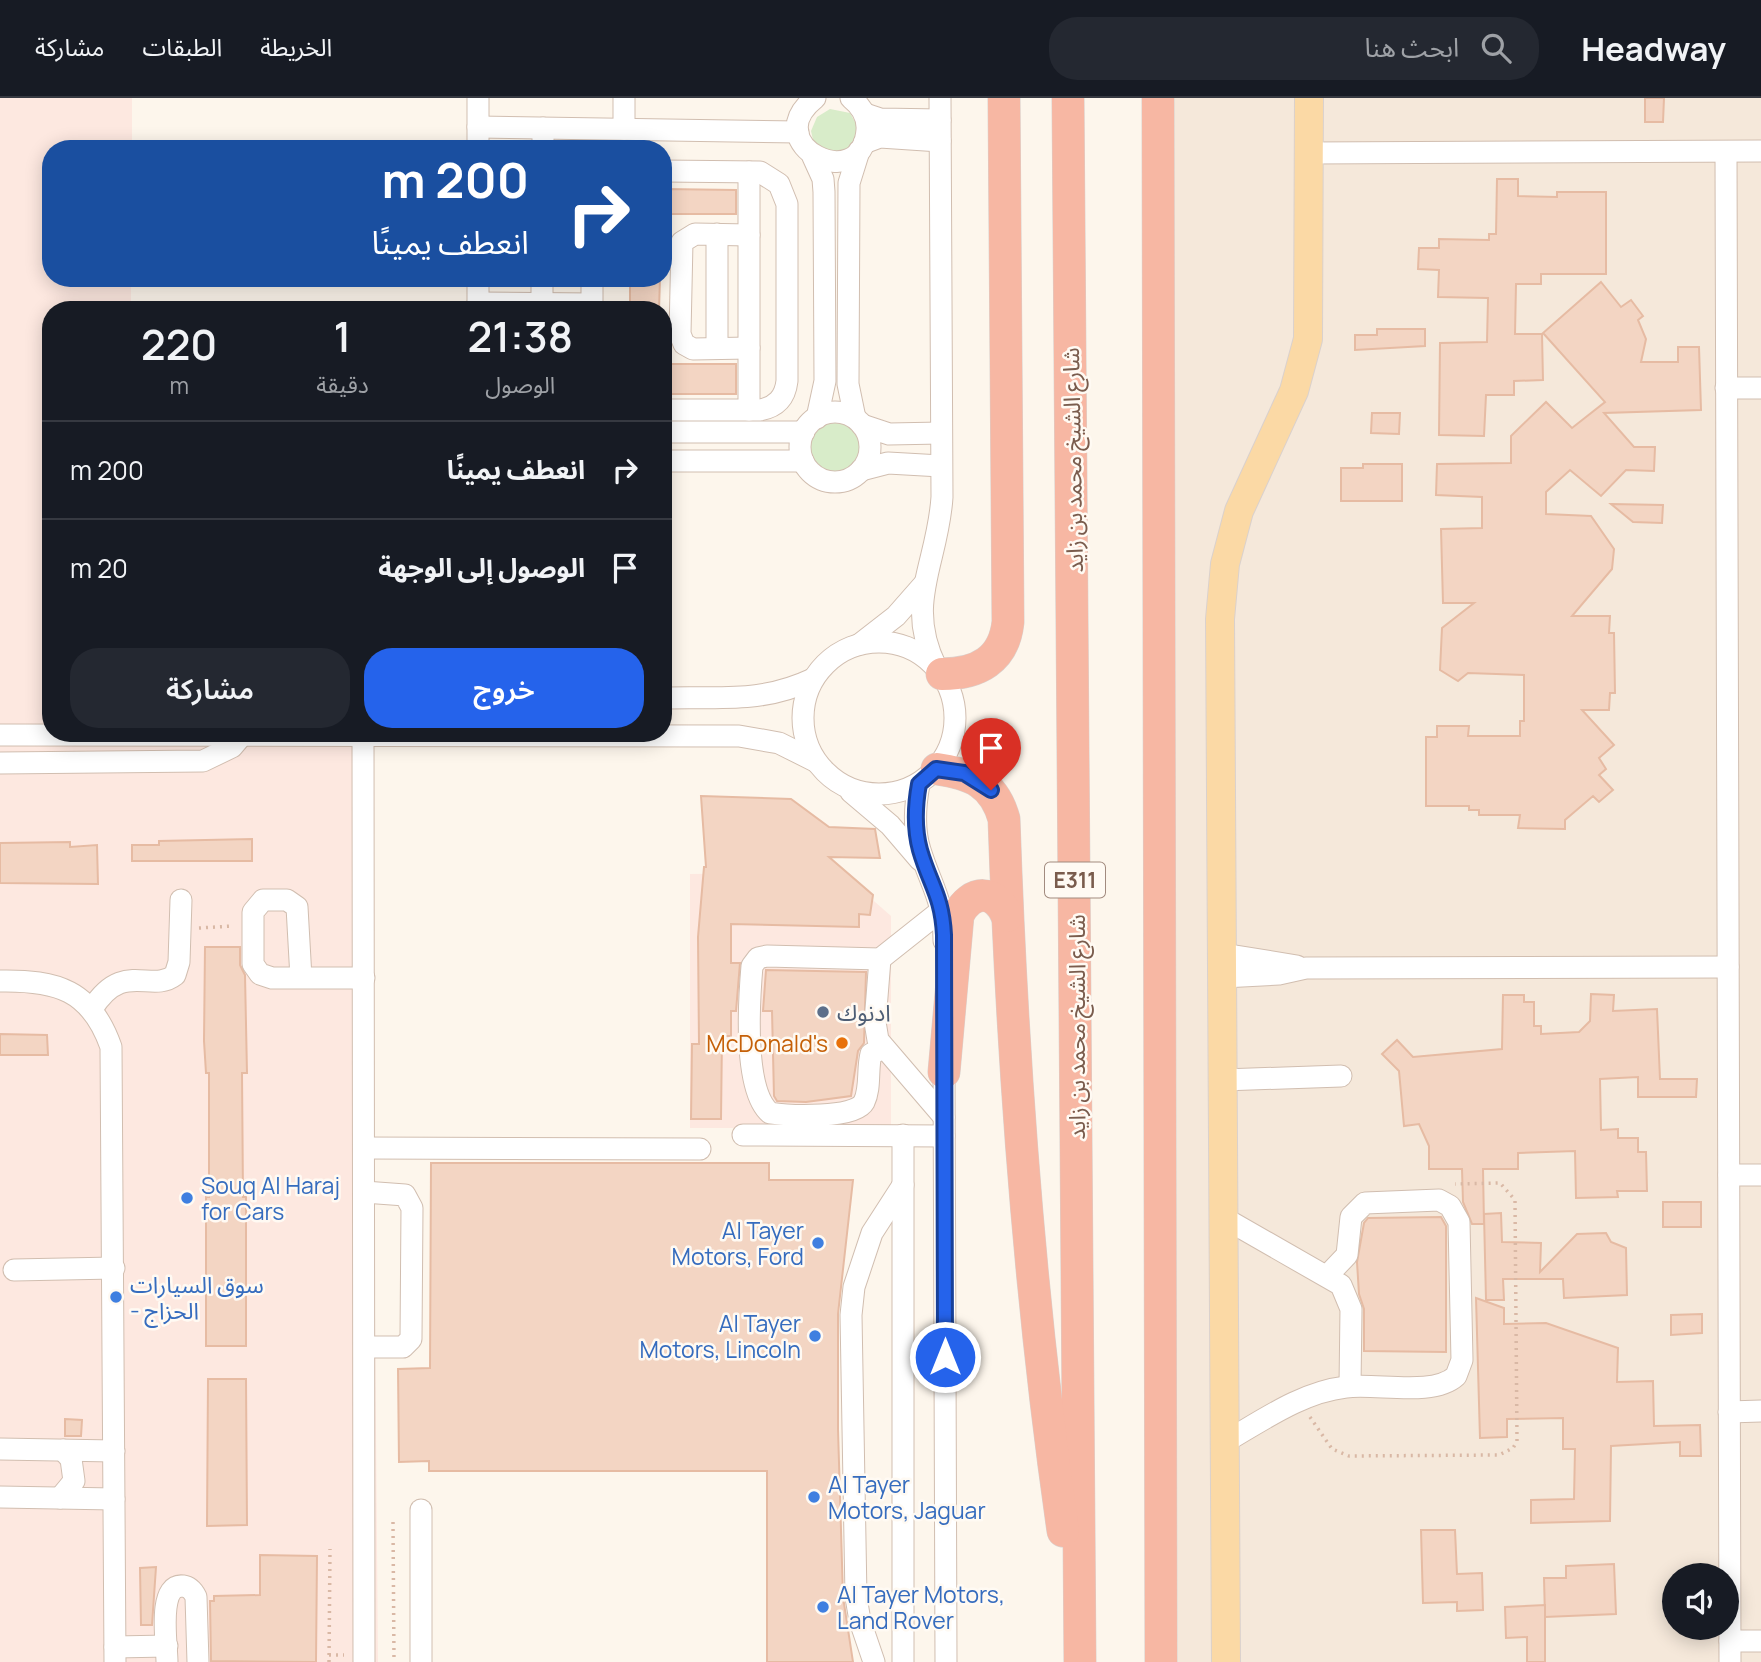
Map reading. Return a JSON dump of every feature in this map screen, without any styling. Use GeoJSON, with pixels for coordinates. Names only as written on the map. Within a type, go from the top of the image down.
{"type":"FeatureCollection","features":[{"type":"Feature","properties":{"kind":"highway"},"geometry":{"type":"LineString","coordinates":[[939,670],[959,674],[984,666],[1002,647],[1007,635],[1004,98]]}},
{"type":"Feature","properties":{"kind":"highway","name":"شارع الشيخ محمد بن زايد"},"geometry":{"type":"LineString","coordinates":[[1068,98],[1080,1655]]}},
{"type":"Feature","properties":{"kind":"highway"},"geometry":{"type":"LineString","coordinates":[[1161,107],[1161,1662]]}},
{"type":"Feature","properties":{"kind":"highway"},"geometry":{"type":"LineString","coordinates":[[928,776],[964,773],[979,779],[991,790],[1004,819],[1007,916],[1027,1219],[1048,1423],[1080,1655]]}},
{"type":"Feature","properties":{"kind":"highway"},"geometry":{"type":"LineString","coordinates":[[944,1072],[958,915],[964,902],[976,895],[990,895],[1002,903],[1007,916]]}},
{"type":"Feature","properties":{"kind":"main road"},"geometry":{"type":"LineString","coordinates":[[1226,1662],[1222,592],[1239,511],[1294,391],[1305,357],[1310,321],[1308,98]]}},
{"type":"Feature","properties":{"kind":"street"},"geometry":{"type":"LineString","coordinates":[[478,98],[478,140]]}},
{"type":"Feature","properties":{"kind":"street"},"geometry":{"type":"LineString","coordinates":[[624,98],[624,129]]}},
{"type":"Feature","properties":{"kind":"street"},"geometry":{"type":"LineString","coordinates":[[815,98],[801,113],[798,132],[823,179],[825,381],[811,425],[801,442],[803,461],[816,476],[835,482],[845,480],[861,470],[888,463],[942,466]]}},
{"type":"Feature","properties":{"kind":"street"},"geometry":{"type":"LineString","coordinates":[[845,787],[882,795],[901,792],[928,776],[948,752],[955,722],[951,692],[921,625],[921,603],[939,529],[942,466],[940,98]]}},
{"type":"Feature","properties":{"kind":"street"},"geometry":{"type":"LineString","coordinates":[[855,102],[880,119],[940,130]]}},
{"type":"Feature","properties":{"kind":"street"},"geometry":{"type":"LineString","coordinates":[[855,102],[867,133],[849,183],[848,384],[858,421],[870,442],[870,453],[861,470]]}},
{"type":"Feature","properties":{"kind":"street"},"geometry":{"type":"LineString","coordinates":[[478,127],[543,138],[624,129],[798,132]]}},
{"type":"Feature","properties":{"kind":"street"},"geometry":{"type":"LineString","coordinates":[[813,156],[832,163],[842,161],[880,136],[940,130]]}},
{"type":"Feature","properties":{"kind":"street"},"geometry":{"type":"LineString","coordinates":[[1309,153],[1761,151]]}},
{"type":"Feature","properties":{"kind":"street"},"geometry":{"type":"LineString","coordinates":[[1726,152],[1730,1651],[1761,1641]]}},
{"type":"Feature","properties":{"kind":"street"},"geometry":{"type":"LineString","coordinates":[[672,171],[749,172],[771,177],[784,193],[786,294],[785,390],[782,397],[768,408],[672,411]]}},
{"type":"Feature","properties":{"kind":"street"},"geometry":{"type":"LineString","coordinates":[[749,172],[749,410]]}},
{"type":"Feature","properties":{"kind":"street"},"geometry":{"type":"LineString","coordinates":[[717,234],[717,348]]}},
{"type":"Feature","properties":{"kind":"street"},"geometry":{"type":"LineString","coordinates":[[749,234],[690,235],[682,242],[680,322],[681,339],[688,347],[749,348]]}},
{"type":"Feature","properties":{"kind":"street"},"geometry":{"type":"LineString","coordinates":[[786,294],[824,295]]}},
{"type":"Feature","properties":{"kind":"street"},"geometry":{"type":"LineString","coordinates":[[1726,387],[1761,388]]}},
{"type":"Feature","properties":{"kind":"street"},"geometry":{"type":"LineString","coordinates":[[672,432],[811,425],[836,412],[889,434],[941,433]]}},
{"type":"Feature","properties":{"kind":"street"},"geometry":{"type":"LineString","coordinates":[[672,461],[803,461]]}},
{"type":"Feature","properties":{"kind":"street"},"geometry":{"type":"LineString","coordinates":[[926,581],[896,616],[860,644],[841,652],[826,664],[813,679],[805,699],[802,720],[806,741],[815,761],[828,776],[890,825],[928,870]]}},
{"type":"Feature","properties":{"kind":"street"},"geometry":{"type":"LineString","coordinates":[[860,644],[880,642],[901,645],[920,653],[939,670]]}},
{"type":"Feature","properties":{"kind":"street"},"geometry":{"type":"LineString","coordinates":[[672,698],[754,698],[775,695],[813,679]]}},
{"type":"Feature","properties":{"kind":"street"},"geometry":{"type":"LineString","coordinates":[[0,735],[42,735]]}},
{"type":"Feature","properties":{"kind":"street"},"geometry":{"type":"LineString","coordinates":[[672,735],[739,736],[779,743],[815,761]]}},
{"type":"Feature","properties":{"kind":"street"},"geometry":{"type":"LineString","coordinates":[[0,763],[203,761],[232,747],[236,742]]}},
{"type":"Feature","properties":{"kind":"street"},"geometry":{"type":"LineString","coordinates":[[363,742],[364,1662]]}},
{"type":"Feature","properties":{"kind":"street"},"geometry":{"type":"LineString","coordinates":[[928,776],[916,828],[943,909],[946,1662]]}},
{"type":"Feature","properties":{"kind":"street"},"geometry":{"type":"LineString","coordinates":[[92,1009],[99,999],[118,983],[142,979],[162,981],[175,975],[179,962],[181,900]]}},
{"type":"Feature","properties":{"kind":"street"},"geometry":{"type":"LineString","coordinates":[[301,978],[298,915],[294,904],[283,900],[262,900],[254,908],[253,964],[257,971],[267,978],[301,978],[364,978]]}},
{"type":"Feature","properties":{"kind":"street"},"geometry":{"type":"LineString","coordinates":[[883,1048],[871,1054],[865,1099],[851,1112],[770,1113],[751,1079],[751,971],[754,962],[767,956],[880,959],[943,909]]}},
{"type":"Feature","properties":{"kind":"street"},"geometry":{"type":"LineString","coordinates":[[880,959],[875,1022],[883,1048],[944,1126]]}},
{"type":"Feature","properties":{"kind":"street"},"geometry":{"type":"LineString","coordinates":[[1223,966],[1279,974],[1306,968],[1728,967]]}},
{"type":"Feature","properties":{"kind":"street"},"geometry":{"type":"LineString","coordinates":[[0,981],[35,980],[56,985],[75,995],[92,1009],[104,1027],[111,1047],[115,1654],[167,1654],[166,1598],[174,1588],[187,1587],[196,1597],[198,1662]]}},
{"type":"Feature","properties":{"kind":"street"},"geometry":{"type":"LineString","coordinates":[[1223,1080],[1341,1076]]}},
{"type":"Feature","properties":{"kind":"street"},"geometry":{"type":"LineString","coordinates":[[743,1135],[903,1135],[944,1126]]}},
{"type":"Feature","properties":{"kind":"street"},"geometry":{"type":"LineString","coordinates":[[903,1135],[903,1662]]}},
{"type":"Feature","properties":{"kind":"street"},"geometry":{"type":"LineString","coordinates":[[364,1147],[699,1149]]}},
{"type":"Feature","properties":{"kind":"street"},"geometry":{"type":"LineString","coordinates":[[1729,1175],[1761,1175]]}},
{"type":"Feature","properties":{"kind":"street"},"geometry":{"type":"LineString","coordinates":[[874,1662],[863,1633],[856,1597],[851,1315],[865,1250],[886,1208],[903,1185]]}},
{"type":"Feature","properties":{"kind":"street"},"geometry":{"type":"LineString","coordinates":[[364,1192],[405,1195],[412,1208],[411,1339],[403,1347],[365,1347]]}},
{"type":"Feature","properties":{"kind":"street"},"geometry":{"type":"LineString","coordinates":[[1225,1442],[1300,1400],[1350,1386],[1434,1387],[1456,1376],[1462,1360],[1458,1216],[1450,1206],[1439,1200],[1364,1203],[1351,1217],[1348,1255],[1327,1276]]}},
{"type":"Feature","properties":{"kind":"street"},"geometry":{"type":"LineString","coordinates":[[1224,1218],[1341,1285],[1350,1300],[1350,1386]]}},
{"type":"Feature","properties":{"kind":"street"},"geometry":{"type":"LineString","coordinates":[[14,1270],[114,1268]]}},
{"type":"Feature","properties":{"kind":"street"},"geometry":{"type":"LineString","coordinates":[[1729,1412],[1761,1411]]}},
{"type":"Feature","properties":{"kind":"street"},"geometry":{"type":"LineString","coordinates":[[0,1449],[114,1451]]}},
{"type":"Feature","properties":{"kind":"street"},"geometry":{"type":"LineString","coordinates":[[60,1498],[74,1481],[71,1459],[63,1450]]}},
{"type":"Feature","properties":{"kind":"street"},"geometry":{"type":"LineString","coordinates":[[0,1497],[114,1499]]}},
{"type":"Feature","properties":{"kind":"street"},"geometry":{"type":"LineString","coordinates":[[421,1510],[421,1662]]}},
{"type":"Feature","properties":{"kind":"path"},"geometry":{"type":"LineString","coordinates":[[181,928],[253,926]]}},
{"type":"Feature","properties":{"kind":"path"},"geometry":{"type":"LineString","coordinates":[[393,1522],[394,1662]]}},
{"type":"Feature","properties":{"kind":"path"},"geometry":{"type":"LineString","coordinates":[[329,1662],[330,1549]]}},
{"type":"Feature","properties":{"kind":"shaded area","name":"Souq Al Haraj for Cars"},"geometry":{"type":"Polygon","coordinates":[[[0,98],[132,98],[132,140],[42,140],[42,287],[131,287],[131,301],[42,301],[42,742],[370,742],[378,1662],[0,1662],[0,98]]]}},
{"type":"Feature","properties":{"kind":"shaded area"},"geometry":{"type":"Polygon","coordinates":[[[1158,98],[1761,98],[1761,1662],[1167,1662],[1158,98]]]}},
{"type":"Feature","properties":{"kind":"shaded area"},"geometry":{"type":"Polygon","coordinates":[[[841,872],[891,916],[891,1128],[690,1128],[690,874],[841,872]]]}},
{"type":"Feature","properties":{"kind":"green space"},"geometry":{"type":"Polygon","coordinates":[[[830,109],[850,113],[858,127],[859,137],[843,155],[814,144],[811,131],[817,117],[830,109]]]}},
{"type":"Feature","properties":{"kind":"green space"},"geometry":{"type":"Polygon","coordinates":[[[840,423],[850,427],[858,435],[862,450],[858,465],[850,473],[830,477],[820,473],[812,465],[808,445],[812,435],[820,427],[840,423]]]}},
{"type":"Feature","properties":{"kind":"building"},"geometry":{"type":"Polygon","coordinates":[[[1645,98],[1664,98],[1663,122],[1645,122],[1645,98]]]}},
{"type":"Feature","properties":{"kind":"building"},"geometry":{"type":"Polygon","coordinates":[[[1497,179],[1518,179],[1518,196],[1557,197],[1557,192],[1606,192],[1606,274],[1541,274],[1541,284],[1516,284],[1515,334],[1542,334],[1543,380],[1514,381],[1514,395],[1486,395],[1484,436],[1439,435],[1440,343],[1487,342],[1488,298],[1438,297],[1439,270],[1418,269],[1419,248],[1439,248],[1439,239],[1489,240],[1489,234],[1496,234],[1497,179]]]}},
{"type":"Feature","properties":{"kind":"building"},"geometry":{"type":"Polygon","coordinates":[[[672,189],[736,190],[736,214],[672,214],[672,189]]]}},
{"type":"Feature","properties":{"kind":"building"},"geometry":{"type":"Polygon","coordinates":[[[1601,282],[1621,307],[1631,300],[1643,316],[1638,320],[1646,339],[1641,362],[1678,362],[1678,347],[1699,347],[1701,410],[1604,413],[1634,447],[1655,447],[1654,471],[1626,470],[1601,496],[1570,470],[1546,492],[1546,514],[1591,516],[1614,549],[1612,569],[1572,616],[1610,616],[1609,633],[1614,633],[1615,693],[1610,693],[1609,710],[1582,710],[1614,745],[1599,758],[1606,769],[1599,775],[1613,790],[1599,802],[1593,796],[1565,820],[1565,829],[1518,828],[1520,815],[1479,815],[1479,810],[1469,810],[1469,806],[1426,806],[1426,737],[1437,737],[1437,726],[1469,726],[1468,736],[1520,736],[1520,721],[1524,721],[1524,675],[1468,673],[1458,681],[1440,670],[1442,628],[1474,603],[1443,603],[1441,529],[1482,528],[1482,497],[1436,495],[1437,464],[1511,463],[1511,436],[1546,402],[1572,428],[1605,402],[1543,333],[1601,282]]]}},
{"type":"Feature","properties":{"kind":"building"},"geometry":{"type":"Polygon","coordinates":[[[630,287],[660,287],[659,301],[630,301],[630,287]]]}},
{"type":"Feature","properties":{"kind":"building"},"geometry":{"type":"Polygon","coordinates":[[[1377,329],[1425,329],[1425,346],[1355,350],[1355,335],[1377,335],[1377,329]]]}},
{"type":"Feature","properties":{"kind":"building"},"geometry":{"type":"Polygon","coordinates":[[[672,364],[736,364],[736,394],[672,394],[672,364]]]}},
{"type":"Feature","properties":{"kind":"building"},"geometry":{"type":"Polygon","coordinates":[[[1372,413],[1400,413],[1399,434],[1371,433],[1372,413]]]}},
{"type":"Feature","properties":{"kind":"building"},"geometry":{"type":"Polygon","coordinates":[[[1363,464],[1402,464],[1402,501],[1341,501],[1341,468],[1363,468],[1363,464]]]}},
{"type":"Feature","properties":{"kind":"building"},"geometry":{"type":"Polygon","coordinates":[[[1611,504],[1663,505],[1662,523],[1633,522],[1611,504]]]}},
{"type":"Feature","properties":{"kind":"building"},"geometry":{"type":"Polygon","coordinates":[[[701,796],[791,799],[829,827],[875,829],[880,858],[829,857],[873,895],[870,915],[859,914],[859,927],[731,924],[731,963],[740,963],[736,1011],[731,1011],[731,1036],[722,1036],[721,1119],[691,1119],[692,1044],[699,1044],[698,937],[706,867],[701,796]]]}},
{"type":"Feature","properties":{"kind":"building"},"geometry":{"type":"Polygon","coordinates":[[[252,839],[252,861],[132,861],[132,845],[159,845],[159,841],[252,839]]]}},
{"type":"Feature","properties":{"kind":"building"},"geometry":{"type":"Polygon","coordinates":[[[70,842],[70,847],[97,845],[98,884],[0,883],[0,843],[70,842]]]}},
{"type":"Feature","properties":{"kind":"building"},"geometry":{"type":"Polygon","coordinates":[[[205,947],[240,947],[240,965],[245,975],[247,1073],[242,1073],[243,1197],[246,1197],[246,1346],[206,1346],[209,1073],[206,1073],[204,1041],[205,947]]]}},
{"type":"Feature","properties":{"kind":"building","name":"ادنوك"},"geometry":{"type":"Polygon","coordinates":[[[766,970],[866,972],[864,1043],[858,1051],[851,1096],[806,1102],[777,1101],[774,1096],[772,1011],[763,1011],[766,970]]]}},
{"type":"Feature","properties":{"kind":"building"},"geometry":{"type":"Polygon","coordinates":[[[1591,994],[1614,995],[1613,1011],[1657,1009],[1660,1079],[1697,1079],[1696,1097],[1638,1097],[1638,1077],[1600,1079],[1601,1130],[1618,1129],[1618,1138],[1638,1138],[1638,1152],[1646,1152],[1647,1191],[1617,1191],[1618,1197],[1576,1198],[1575,1151],[1518,1153],[1518,1169],[1483,1169],[1484,1224],[1472,1224],[1463,1202],[1462,1169],[1429,1169],[1429,1146],[1419,1124],[1404,1126],[1399,1071],[1382,1054],[1397,1040],[1413,1057],[1502,1049],[1503,995],[1524,995],[1524,1002],[1534,1002],[1534,1026],[1541,1026],[1541,1034],[1579,1032],[1590,1021],[1591,994]]]}},
{"type":"Feature","properties":{"kind":"building"},"geometry":{"type":"Polygon","coordinates":[[[0,1034],[47,1035],[48,1055],[0,1055],[0,1034]]]}},
{"type":"Feature","properties":{"kind":"building"},"geometry":{"type":"Polygon","coordinates":[[[431,1163],[769,1163],[769,1180],[853,1180],[838,1314],[838,1429],[843,1597],[853,1662],[767,1662],[767,1471],[429,1471],[429,1461],[399,1462],[398,1369],[430,1368],[431,1163]]]}},
{"type":"Feature","properties":{"kind":"building"},"geometry":{"type":"Polygon","coordinates":[[[1663,1202],[1701,1202],[1701,1227],[1663,1227],[1663,1202]]]}},
{"type":"Feature","properties":{"kind":"building"},"geometry":{"type":"Polygon","coordinates":[[[1501,1213],[1502,1242],[1541,1243],[1540,1272],[1577,1234],[1606,1233],[1611,1242],[1626,1248],[1627,1295],[1564,1298],[1563,1279],[1503,1279],[1504,1300],[1486,1300],[1484,1214],[1501,1213]]]}},
{"type":"Feature","properties":{"kind":"building"},"geometry":{"type":"Polygon","coordinates":[[[1441,1217],[1446,1226],[1446,1352],[1364,1351],[1364,1309],[1359,1294],[1357,1262],[1364,1223],[1368,1218],[1441,1217]]]}},
{"type":"Feature","properties":{"kind":"building"},"geometry":{"type":"Polygon","coordinates":[[[1476,1298],[1504,1308],[1504,1324],[1546,1323],[1618,1348],[1617,1382],[1653,1381],[1654,1426],[1700,1425],[1701,1456],[1680,1456],[1680,1442],[1611,1446],[1610,1521],[1531,1523],[1531,1500],[1574,1499],[1575,1449],[1563,1449],[1563,1418],[1507,1419],[1507,1437],[1480,1438],[1476,1298]]]}},
{"type":"Feature","properties":{"kind":"building"},"geometry":{"type":"Polygon","coordinates":[[[1702,1314],[1702,1333],[1671,1335],[1671,1315],[1702,1314]]]}},
{"type":"Feature","properties":{"kind":"building"},"geometry":{"type":"Polygon","coordinates":[[[208,1379],[246,1379],[247,1525],[207,1526],[208,1379]]]}},
{"type":"Feature","properties":{"kind":"building"},"geometry":{"type":"Polygon","coordinates":[[[65,1419],[82,1420],[81,1436],[65,1436],[65,1419]]]}},
{"type":"Feature","properties":{"kind":"building"},"geometry":{"type":"Polygon","coordinates":[[[1421,1530],[1455,1530],[1457,1574],[1482,1573],[1483,1610],[1457,1611],[1457,1602],[1423,1603],[1421,1530]]]}},
{"type":"Feature","properties":{"kind":"building"},"geometry":{"type":"Polygon","coordinates":[[[260,1555],[317,1556],[316,1662],[211,1661],[210,1601],[214,1601],[214,1596],[260,1595],[260,1555]]]}},
{"type":"Feature","properties":{"kind":"building"},"geometry":{"type":"Polygon","coordinates":[[[1614,1564],[1616,1614],[1545,1617],[1544,1578],[1566,1578],[1566,1566],[1614,1564]]]}},
{"type":"Feature","properties":{"kind":"building"},"geometry":{"type":"Polygon","coordinates":[[[156,1567],[152,1625],[141,1625],[140,1568],[156,1567]]]}},
{"type":"Feature","properties":{"kind":"building"},"geometry":{"type":"Polygon","coordinates":[[[1545,1605],[1545,1662],[1527,1662],[1527,1637],[1506,1638],[1505,1607],[1545,1605]]]}},
{"type":"Feature","properties":{"kind":"place","name":"ادنوك"},"geometry":{"type":"Point","coordinates":[823,1012]}},
{"type":"Feature","properties":{"kind":"place","name":"McDonald's"},"geometry":{"type":"Point","coordinates":[842,1043]}},
{"type":"Feature","properties":{"kind":"place","name":"Souq Al Haraj for Cars"},"geometry":{"type":"Point","coordinates":[187,1198]}},
{"type":"Feature","properties":{"kind":"place","name":"Al Tayer Motors, Ford"},"geometry":{"type":"Point","coordinates":[818,1243]}},
{"type":"Feature","properties":{"kind":"place","name":"سوق السيارات - الحزاج"},"geometry":{"type":"Point","coordinates":[116,1297]}},
{"type":"Feature","properties":{"kind":"place","name":"Al Tayer Motors, Lincoln"},"geometry":{"type":"Point","coordinates":[815,1336]}},
{"type":"Feature","properties":{"kind":"place","name":"Al Tayer Motors, Jaguar"},"geometry":{"type":"Point","coordinates":[814,1497]}},
{"type":"Feature","properties":{"kind":"place","name":"Al Tayer Motors, Land Rover"},"geometry":{"type":"Point","coordinates":[823,1607]}},
{"type":"Feature","properties":{"kind":"route"},"geometry":{"type":"LineString","coordinates":[[945,1357],[943,909],[920,849],[915,806],[919,784],[936,769],[964,773],[979,779],[991,790]]}}]}
